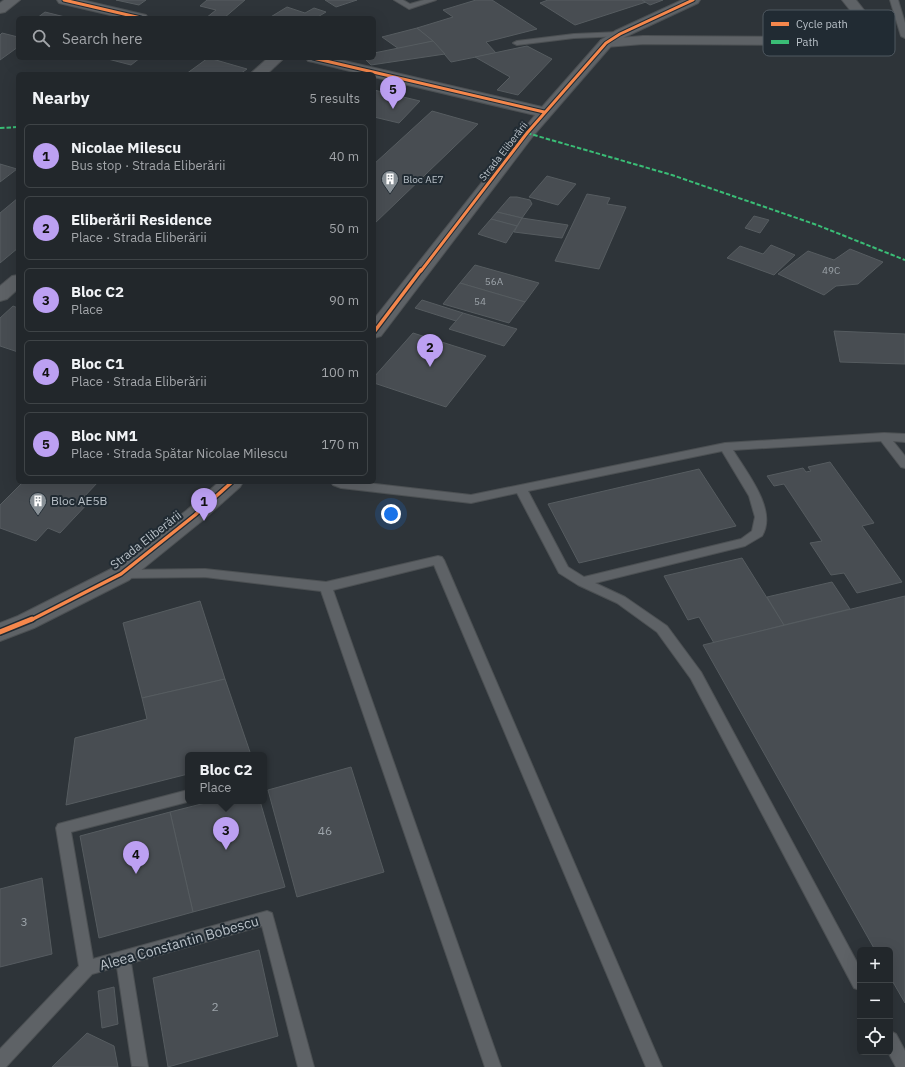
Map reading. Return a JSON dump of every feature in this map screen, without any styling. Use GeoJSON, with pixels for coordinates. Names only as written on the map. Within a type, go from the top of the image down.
{"type":"FeatureCollection","features":[{"type":"Feature","properties":{"kind":"street"},"geometry":{"type":"LineString","coordinates":[[0,9],[13,0]]}},
{"type":"Feature","properties":{"kind":"street"},"geometry":{"type":"LineString","coordinates":[[64,0],[132,16]]}},
{"type":"Feature","properties":{"kind":"street","name":"Strada Eliberării"},"geometry":{"type":"LineString","coordinates":[[376,329],[544,112],[606,43],[620,34],[693,0]]}},
{"type":"Feature","properties":{"kind":"street"},"geometry":{"type":"LineString","coordinates":[[849,0],[857,10]]}},
{"type":"Feature","properties":{"kind":"street"},"geometry":{"type":"LineString","coordinates":[[606,43],[643,40],[763,40]]}},
{"type":"Feature","properties":{"kind":"street"},"geometry":{"type":"LineString","coordinates":[[260,72],[275,60]]}},
{"type":"Feature","properties":{"kind":"street"},"geometry":{"type":"LineString","coordinates":[[322,60],[373,72]]}},
{"type":"Feature","properties":{"kind":"street"},"geometry":{"type":"LineString","coordinates":[[376,73],[544,112]]}},
{"type":"Feature","properties":{"kind":"street"},"geometry":{"type":"LineString","coordinates":[[0,295],[16,282]]}},
{"type":"Feature","properties":{"kind":"street","name":"Strada Eliberării"},"geometry":{"type":"LineString","coordinates":[[0,632],[26,622],[121,574],[195,515],[230,484]]}},
{"type":"Feature","properties":{"kind":"lane"},"geometry":{"type":"LineString","coordinates":[[398,0],[409,7],[432,0]]}},
{"type":"Feature","properties":{"kind":"lane"},"geometry":{"type":"LineString","coordinates":[[894,0],[905,36]]}},
{"type":"Feature","properties":{"kind":"lane"},"geometry":{"type":"LineString","coordinates":[[517,43],[574,36],[620,34]]}},
{"type":"Feature","properties":{"kind":"lane"},"geometry":{"type":"LineString","coordinates":[[341,484],[471,499],[726,447],[884,437],[905,438]]}},
{"type":"Feature","properties":{"kind":"lane"},"geometry":{"type":"LineString","coordinates":[[884,437],[905,464]]}},
{"type":"Feature","properties":{"kind":"lane"},"geometry":{"type":"LineString","coordinates":[[582,582],[642,566],[745,542],[758,533],[761,517],[755,496],[726,447]]}},
{"type":"Feature","properties":{"kind":"lane"},"geometry":{"type":"LineString","coordinates":[[521,489],[563,570],[582,582],[621,600],[662,630],[696,676],[857,977]]}},
{"type":"Feature","properties":{"kind":"lane"},"geometry":{"type":"LineString","coordinates":[[121,574],[205,573],[326,587],[438,560],[654,1067]]}},
{"type":"Feature","properties":{"kind":"lane"},"geometry":{"type":"LineString","coordinates":[[326,587],[493,1067]]}},
{"type":"Feature","properties":{"kind":"lane"},"geometry":{"type":"LineString","coordinates":[[87,968],[63,828],[185,797]]}},
{"type":"Feature","properties":{"kind":"lane","name":"Aleea Constantin Bobescu"},"geometry":{"type":"LineString","coordinates":[[0,1061],[87,968],[267,918],[306,1067]]}},
{"type":"Feature","properties":{"kind":"lane"},"geometry":{"type":"LineString","coordinates":[[123,958],[140,1066]]}},
{"type":"Feature","properties":{"kind":"lane"},"geometry":{"type":"LineString","coordinates":[[893,1045],[905,1067]]}},
{"type":"Feature","properties":{"kind":"building"},"geometry":{"type":"Polygon","coordinates":[[[116,0],[146,0],[139,5],[116,0]]]}},
{"type":"Feature","properties":{"kind":"building"},"geometry":{"type":"Polygon","coordinates":[[[207,0],[245,0],[226,16],[208,16],[216,10],[200,6],[207,0]]]}},
{"type":"Feature","properties":{"kind":"building"},"geometry":{"type":"Polygon","coordinates":[[[325,0],[357,0],[336,7],[325,0]]]}},
{"type":"Feature","properties":{"kind":"building"},"geometry":{"type":"Polygon","coordinates":[[[476,0],[492,0],[537,29],[486,42],[496,53],[451,62],[433,41],[417,28],[453,17],[443,10],[476,0]]]}},
{"type":"Feature","properties":{"kind":"building"},"geometry":{"type":"Polygon","coordinates":[[[548,0],[642,0],[646,2],[575,25],[540,3],[548,0]]]}},
{"type":"Feature","properties":{"kind":"building"},"geometry":{"type":"Polygon","coordinates":[[[642,0],[663,0],[650,5],[642,0]]]}},
{"type":"Feature","properties":{"kind":"building"},"geometry":{"type":"Polygon","coordinates":[[[287,7],[305,13],[314,8],[326,12],[319,16],[272,16],[287,7]]]}},
{"type":"Feature","properties":{"kind":"building"},"geometry":{"type":"Polygon","coordinates":[[[45,12],[61,16],[40,16],[45,12]]]}},
{"type":"Feature","properties":{"kind":"building"},"geometry":{"type":"Polygon","coordinates":[[[417,28],[433,41],[399,49],[382,37],[417,28]]]}},
{"type":"Feature","properties":{"kind":"building"},"geometry":{"type":"Polygon","coordinates":[[[2,33],[16,36],[16,48],[0,60],[0,35],[2,33]]]}},
{"type":"Feature","properties":{"kind":"building"},"geometry":{"type":"Polygon","coordinates":[[[433,41],[445,54],[371,65],[366,60],[376,60],[376,53],[433,41]]]}},
{"type":"Feature","properties":{"kind":"building"},"geometry":{"type":"Polygon","coordinates":[[[527,46],[552,59],[518,95],[497,90],[510,77],[475,57],[527,46]]]}},
{"type":"Feature","properties":{"kind":"building"},"geometry":{"type":"Polygon","coordinates":[[[112,60],[137,60],[131,65],[112,60]]]}},
{"type":"Feature","properties":{"kind":"building"},"geometry":{"type":"Polygon","coordinates":[[[205,60],[215,60],[247,69],[243,72],[189,72],[205,60]]]}},
{"type":"Feature","properties":{"kind":"building"},"geometry":{"type":"Polygon","coordinates":[[[376,90],[420,101],[399,123],[376,117],[376,90]]]}},
{"type":"Feature","properties":{"kind":"building","name":"Bloc AE7"},"geometry":{"type":"Polygon","coordinates":[[[432,111],[478,124],[376,222],[376,162],[432,111]]]}},
{"type":"Feature","properties":{"kind":"building"},"geometry":{"type":"Polygon","coordinates":[[[0,164],[16,169],[16,170],[0,182],[0,164]]]}},
{"type":"Feature","properties":{"kind":"building"},"geometry":{"type":"Polygon","coordinates":[[[547,176],[576,184],[558,205],[529,197],[547,176]]]}},
{"type":"Feature","properties":{"kind":"building"},"geometry":{"type":"Polygon","coordinates":[[[587,194],[610,198],[607,204],[626,207],[599,269],[555,261],[587,194]]]}},
{"type":"Feature","properties":{"kind":"building"},"geometry":{"type":"Polygon","coordinates":[[[510,197],[530,200],[532,204],[522,218],[497,212],[510,197]]]}},
{"type":"Feature","properties":{"kind":"building"},"geometry":{"type":"Polygon","coordinates":[[[16,200],[16,250],[0,263],[0,213],[16,200]]]}},
{"type":"Feature","properties":{"kind":"building"},"geometry":{"type":"Polygon","coordinates":[[[497,212],[522,218],[517,226],[491,219],[497,212]]]}},
{"type":"Feature","properties":{"kind":"building"},"geometry":{"type":"Polygon","coordinates":[[[754,216],[769,220],[760,233],[745,228],[754,216]]]}},
{"type":"Feature","properties":{"kind":"building"},"geometry":{"type":"Polygon","coordinates":[[[522,218],[568,225],[562,238],[514,232],[522,218]]]}},
{"type":"Feature","properties":{"kind":"building"},"geometry":{"type":"Polygon","coordinates":[[[491,219],[517,226],[506,243],[478,234],[491,219]]]}},
{"type":"Feature","properties":{"kind":"building"},"geometry":{"type":"Polygon","coordinates":[[[771,245],[795,255],[774,275],[727,258],[740,246],[763,254],[771,245]]]}},
{"type":"Feature","properties":{"kind":"building"},"geometry":{"type":"Polygon","coordinates":[[[850,249],[883,262],[858,284],[836,286],[824,295],[778,274],[808,251],[834,260],[850,249]]]}},
{"type":"Feature","properties":{"kind":"building"},"geometry":{"type":"Polygon","coordinates":[[[475,265],[539,283],[525,302],[460,283],[475,265]]]}},
{"type":"Feature","properties":{"kind":"building"},"geometry":{"type":"Polygon","coordinates":[[[460,283],[525,302],[509,323],[443,304],[460,283]]]}},
{"type":"Feature","properties":{"kind":"building"},"geometry":{"type":"Polygon","coordinates":[[[422,300],[463,313],[456,321],[415,308],[422,300]]]}},
{"type":"Feature","properties":{"kind":"building"},"geometry":{"type":"Polygon","coordinates":[[[13,306],[16,307],[16,351],[0,346],[0,318],[13,306]]]}},
{"type":"Feature","properties":{"kind":"building"},"geometry":{"type":"Polygon","coordinates":[[[463,313],[517,329],[504,346],[449,329],[463,313]]]}},
{"type":"Feature","properties":{"kind":"building"},"geometry":{"type":"Polygon","coordinates":[[[834,331],[905,334],[905,364],[840,362],[834,331]]]}},
{"type":"Feature","properties":{"kind":"building"},"geometry":{"type":"Polygon","coordinates":[[[413,333],[486,356],[446,407],[376,384],[376,375],[413,333]]]}},
{"type":"Feature","properties":{"kind":"building"},"geometry":{"type":"Polygon","coordinates":[[[830,462],[874,523],[862,526],[902,582],[857,593],[844,573],[831,575],[810,543],[822,541],[784,484],[774,486],[767,476],[803,468],[806,472],[811,471],[808,467],[830,462]]]}},
{"type":"Feature","properties":{"kind":"building"},"geometry":{"type":"Polygon","coordinates":[[[699,469],[736,526],[579,563],[548,504],[699,469]]]}},
{"type":"Feature","properties":{"kind":"building","name":"Bloc AE5B"},"geometry":{"type":"Polygon","coordinates":[[[21,484],[96,484],[83,498],[90,501],[60,533],[48,528],[36,541],[0,528],[0,505],[21,484]]]}},
{"type":"Feature","properties":{"kind":"building"},"geometry":{"type":"Polygon","coordinates":[[[742,558],[784,625],[714,643],[699,617],[688,620],[664,576],[742,558]]]}},
{"type":"Feature","properties":{"kind":"building"},"geometry":{"type":"Polygon","coordinates":[[[832,582],[850,609],[784,625],[767,597],[832,582]]]}},
{"type":"Feature","properties":{"kind":"building"},"geometry":{"type":"Polygon","coordinates":[[[905,596],[905,1003],[893,982],[893,947],[873,947],[703,645],[905,596]]]}},
{"type":"Feature","properties":{"kind":"building"},"geometry":{"type":"Polygon","coordinates":[[[200,601],[225,679],[142,698],[123,623],[200,601]]]}},
{"type":"Feature","properties":{"kind":"building"},"geometry":{"type":"Polygon","coordinates":[[[225,679],[250,752],[185,752],[185,775],[66,805],[75,738],[147,719],[142,698],[225,679]]]}},
{"type":"Feature","properties":{"kind":"building"},"geometry":{"type":"Polygon","coordinates":[[[351,767],[384,872],[297,897],[268,790],[351,767]]]}},
{"type":"Feature","properties":{"kind":"building"},"geometry":{"type":"Polygon","coordinates":[[[201,804],[261,804],[285,887],[193,912],[170,812],[201,804]]]}},
{"type":"Feature","properties":{"kind":"building"},"geometry":{"type":"Polygon","coordinates":[[[170,812],[193,912],[99,938],[80,836],[170,812]]]}},
{"type":"Feature","properties":{"kind":"building"},"geometry":{"type":"Polygon","coordinates":[[[42,878],[52,954],[0,967],[0,889],[42,878]]]}},
{"type":"Feature","properties":{"kind":"building"},"geometry":{"type":"Polygon","coordinates":[[[259,950],[278,1036],[168,1067],[153,978],[259,950]]]}},
{"type":"Feature","properties":{"kind":"building"},"geometry":{"type":"Polygon","coordinates":[[[114,987],[118,1024],[102,1028],[98,991],[114,987]]]}},
{"type":"Feature","properties":{"kind":"building"},"geometry":{"type":"Polygon","coordinates":[[[87,1033],[114,1046],[118,1067],[52,1067],[87,1033]]]}},
{"type":"Feature","properties":{"kind":"marked path"},"geometry":{"type":"LineString","coordinates":[[0,128],[16,127]]}},
{"type":"Feature","properties":{"kind":"marked path"},"geometry":{"type":"LineString","coordinates":[[527,133],[672,175],[817,225],[905,260]]}},
{"type":"Feature","properties":{"kind":"cycle path"},"geometry":{"type":"LineString","coordinates":[[64,0],[132,16]]}},
{"type":"Feature","properties":{"kind":"cycle path"},"geometry":{"type":"LineString","coordinates":[[376,329],[527,133],[606,43],[620,34],[693,0]]}},
{"type":"Feature","properties":{"kind":"cycle path"},"geometry":{"type":"LineString","coordinates":[[322,60],[373,72]]}},
{"type":"Feature","properties":{"kind":"cycle path"},"geometry":{"type":"LineString","coordinates":[[376,73],[544,112]]}},
{"type":"Feature","properties":{"kind":"cycle path"},"geometry":{"type":"LineString","coordinates":[[0,632],[26,622],[121,574],[195,515],[230,484]]}},
{"type":"Feature","properties":{"kind":"place","name":"Bloc NM1"},"geometry":{"type":"Point","coordinates":[393,109]}},
{"type":"Feature","properties":{"kind":"place","name":"Bloc AE7"},"geometry":{"type":"Point","coordinates":[390,194]}},
{"type":"Feature","properties":{"kind":"place","name":"Eliberării Residence"},"geometry":{"type":"Point","coordinates":[430,367]}},
{"type":"Feature","properties":{"kind":"place","name":"Bloc AE5B"},"geometry":{"type":"Point","coordinates":[38,516]}},
{"type":"Feature","properties":{"kind":"place","name":"Nicolae Milescu"},"geometry":{"type":"Point","coordinates":[204,521]}},
{"type":"Feature","properties":{"kind":"place","name":"Bloc C2"},"geometry":{"type":"Point","coordinates":[226,850]}},
{"type":"Feature","properties":{"kind":"place","name":"Bloc C1"},"geometry":{"type":"Point","coordinates":[136,874]}}]}
